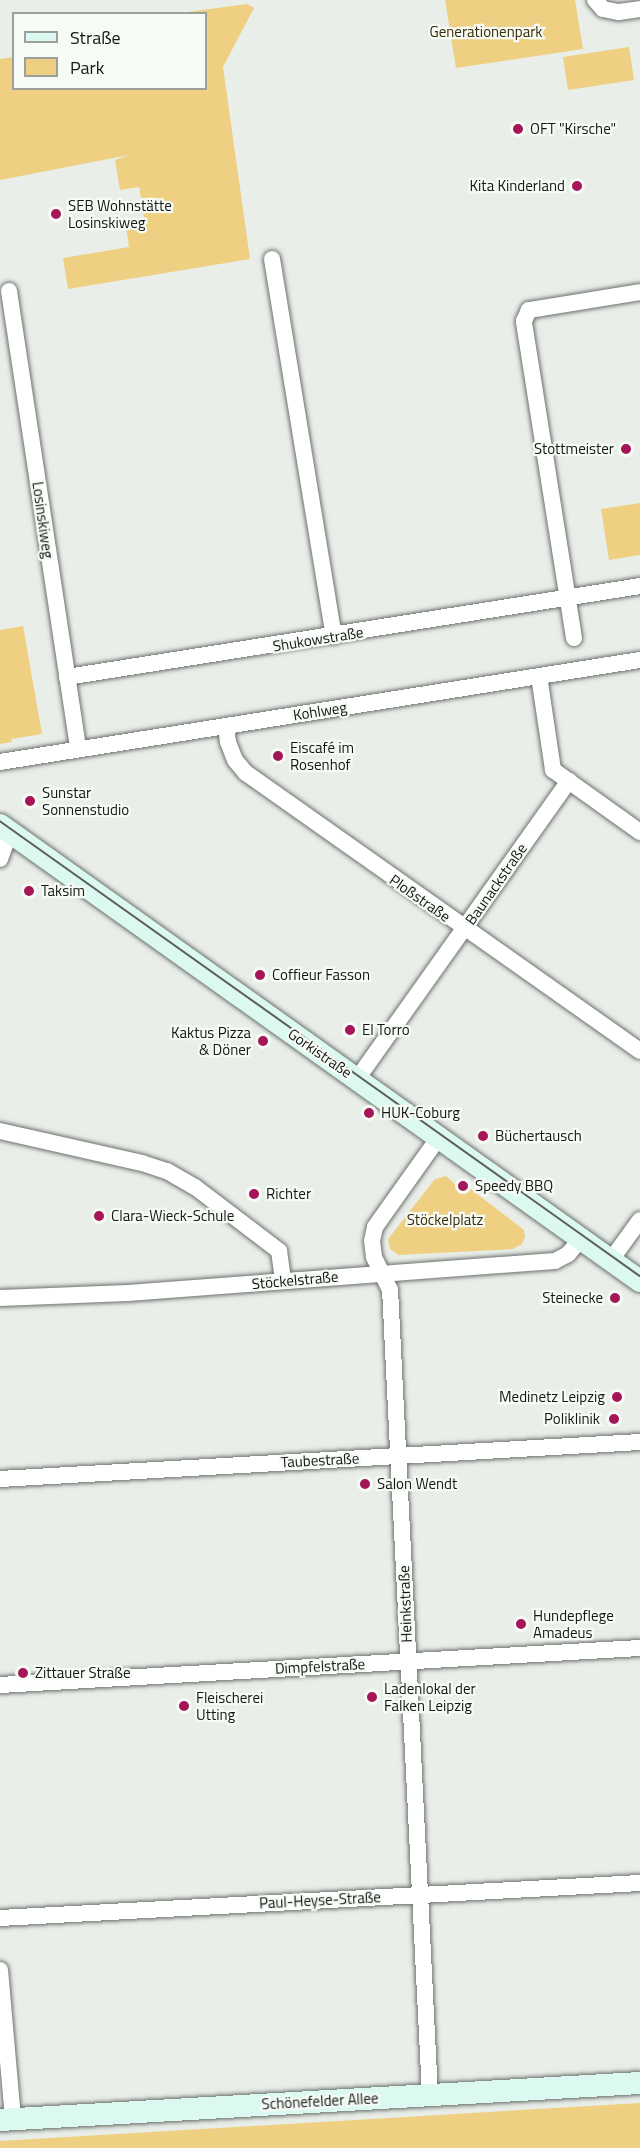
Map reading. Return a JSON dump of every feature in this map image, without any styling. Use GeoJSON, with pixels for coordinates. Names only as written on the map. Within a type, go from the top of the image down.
{"type":"FeatureCollection","features":[{"type":"Feature","properties":{"kind":"main road","name":"Gorkistraße"},"geometry":{"type":"LineString","coordinates":[[5,829],[640,1281]]}},
{"type":"Feature","properties":{"kind":"main road","name":"Schönefelder Allee"},"geometry":{"type":"LineString","coordinates":[[7,2119],[640,2083]]}},
{"type":"Feature","properties":{"kind":"street"},"geometry":{"type":"LineString","coordinates":[[595,0],[603,9],[619,12],[640,9]]}},
{"type":"Feature","properties":{"kind":"street"},"geometry":{"type":"LineString","coordinates":[[272,259],[334,636]]}},
{"type":"Feature","properties":{"kind":"street","name":"Losinskiweg"},"geometry":{"type":"LineString","coordinates":[[9,291],[78,749]]}},
{"type":"Feature","properties":{"kind":"street"},"geometry":{"type":"LineString","coordinates":[[574,638],[524,321],[529,310],[640,292]]}},
{"type":"Feature","properties":{"kind":"street","name":"Shukowstraße"},"geometry":{"type":"LineString","coordinates":[[67,677],[640,586]]}},
{"type":"Feature","properties":{"kind":"street","name":"Kohlweg"},"geometry":{"type":"LineString","coordinates":[[0,762],[640,660]]}},
{"type":"Feature","properties":{"kind":"street"},"geometry":{"type":"LineString","coordinates":[[539,676],[553,770],[640,832]]}},
{"type":"Feature","properties":{"kind":"street","name":"Ploßstraße"},"geometry":{"type":"LineString","coordinates":[[226,726],[228,742],[235,760],[246,773],[640,1051]]}},
{"type":"Feature","properties":{"kind":"street","name":"Baunackstraße"},"geometry":{"type":"LineString","coordinates":[[357,1079],[569,781]]}},
{"type":"Feature","properties":{"kind":"street"},"geometry":{"type":"LineString","coordinates":[[0,859],[5,829]]}},
{"type":"Feature","properties":{"kind":"street"},"geometry":{"type":"LineString","coordinates":[[0,1131],[142,1162],[167,1171],[195,1187],[279,1251],[283,1281]]}},
{"type":"Feature","properties":{"kind":"street","name":"Heinkstraße"},"geometry":{"type":"LineString","coordinates":[[430,2095],[418,1894],[390,1290],[374,1257],[372,1241],[375,1227],[439,1137]]}},
{"type":"Feature","properties":{"kind":"street"},"geometry":{"type":"LineString","coordinates":[[611,1260],[640,1220]]}},
{"type":"Feature","properties":{"kind":"street","name":"Stöckelstraße"},"geometry":{"type":"LineString","coordinates":[[0,1298],[52,1297],[555,1261],[568,1254],[581,1239]]}},
{"type":"Feature","properties":{"kind":"street","name":"Taubestraße"},"geometry":{"type":"LineString","coordinates":[[0,1479],[640,1442]]}},
{"type":"Feature","properties":{"kind":"street","name":"Dimpfelstraße"},"geometry":{"type":"LineString","coordinates":[[0,1685],[640,1648]]}},
{"type":"Feature","properties":{"kind":"street","name":"Paul-Heyse-Straße"},"geometry":{"type":"LineString","coordinates":[[0,1918],[640,1883]]}},
{"type":"Feature","properties":{"kind":"street"},"geometry":{"type":"LineString","coordinates":[[0,1970],[7,2119]]}},
{"type":"Feature","properties":{"kind":"green space","name":"Generationenpark"},"geometry":{"type":"Polygon","coordinates":[[[445,0],[575,0],[583,49],[456,68],[445,0]]]}},
{"type":"Feature","properties":{"kind":"green space"},"geometry":{"type":"Polygon","coordinates":[[[247,4],[254,8],[223,67],[250,259],[68,289],[63,258],[129,247],[126,227],[145,224],[139,187],[120,190],[115,160],[129,155],[0,180],[0,59],[12,57],[12,90],[207,90],[207,12],[187,12],[247,4]]]}},
{"type":"Feature","properties":{"kind":"green space"},"geometry":{"type":"Polygon","coordinates":[[[629,47],[634,80],[568,90],[563,57],[629,47]]]}},
{"type":"Feature","properties":{"kind":"green space"},"geometry":{"type":"Polygon","coordinates":[[[640,503],[640,555],[609,560],[601,509],[640,503]]]}},
{"type":"Feature","properties":{"kind":"green space"},"geometry":{"type":"Polygon","coordinates":[[[23,626],[42,734],[11,739],[12,742],[0,744],[0,630],[23,626]]]}},
{"type":"Feature","properties":{"kind":"green space","name":"Stöckelplatz"},"geometry":{"type":"Polygon","coordinates":[[[446,1176],[464,1192],[468,1187],[524,1230],[525,1237],[522,1244],[513,1249],[399,1255],[390,1249],[388,1239],[435,1179],[446,1176]]]}},
{"type":"Feature","properties":{"kind":"green space"},"geometry":{"type":"Polygon","coordinates":[[[640,2103],[640,2148],[0,2148],[0,2141],[640,2103]]]}},
{"type":"Feature","properties":{"kind":"tram line"},"geometry":{"type":"LineString","coordinates":[[0,821],[640,1276]]}},
{"type":"Feature","properties":{"kind":"place","name":"OFT \"Kirsche\""},"geometry":{"type":"Point","coordinates":[518,129]}},
{"type":"Feature","properties":{"kind":"place","name":"Kita Kinderland"},"geometry":{"type":"Point","coordinates":[577,186]}},
{"type":"Feature","properties":{"kind":"place","name":"SEB Wohnstätte Losinskiweg"},"geometry":{"type":"Point","coordinates":[56,214]}},
{"type":"Feature","properties":{"kind":"place","name":"Stottmeister"},"geometry":{"type":"Point","coordinates":[626,449]}},
{"type":"Feature","properties":{"kind":"place","name":"Eiscafé im Rosenhof"},"geometry":{"type":"Point","coordinates":[278,756]}},
{"type":"Feature","properties":{"kind":"place","name":"Sunstar Sonnenstudio"},"geometry":{"type":"Point","coordinates":[30,801]}},
{"type":"Feature","properties":{"kind":"place","name":"Taksim"},"geometry":{"type":"Point","coordinates":[29,891]}},
{"type":"Feature","properties":{"kind":"place","name":"Coffieur Fasson"},"geometry":{"type":"Point","coordinates":[260,975]}},
{"type":"Feature","properties":{"kind":"place","name":"El Torro"},"geometry":{"type":"Point","coordinates":[350,1030]}},
{"type":"Feature","properties":{"kind":"place","name":"Kaktus Pizza & Döner"},"geometry":{"type":"Point","coordinates":[263,1041]}},
{"type":"Feature","properties":{"kind":"place","name":"HUK-Coburg"},"geometry":{"type":"Point","coordinates":[369,1113]}},
{"type":"Feature","properties":{"kind":"place","name":"Büchertausch"},"geometry":{"type":"Point","coordinates":[483,1136]}},
{"type":"Feature","properties":{"kind":"place","name":"Speedy BBQ"},"geometry":{"type":"Point","coordinates":[463,1186]}},
{"type":"Feature","properties":{"kind":"place","name":"Richter"},"geometry":{"type":"Point","coordinates":[254,1194]}},
{"type":"Feature","properties":{"kind":"place","name":"Clara-Wieck-Schule"},"geometry":{"type":"Point","coordinates":[99,1216]}},
{"type":"Feature","properties":{"kind":"place","name":"Steinecke"},"geometry":{"type":"Point","coordinates":[615,1298]}},
{"type":"Feature","properties":{"kind":"place","name":"Medinetz Leipzig"},"geometry":{"type":"Point","coordinates":[617,1397]}},
{"type":"Feature","properties":{"kind":"place","name":"Poliklinik"},"geometry":{"type":"Point","coordinates":[614,1419]}},
{"type":"Feature","properties":{"kind":"place","name":"Salon Wendt"},"geometry":{"type":"Point","coordinates":[365,1484]}},
{"type":"Feature","properties":{"kind":"place","name":"Hundepflege Amadeus"},"geometry":{"type":"Point","coordinates":[521,1624]}},
{"type":"Feature","properties":{"kind":"place","name":"Zittauer Straße"},"geometry":{"type":"Point","coordinates":[23,1673]}},
{"type":"Feature","properties":{"kind":"place","name":"Ladenlokal der Falken Leipzig"},"geometry":{"type":"Point","coordinates":[372,1697]}},
{"type":"Feature","properties":{"kind":"place","name":"Fleischerei Utting"},"geometry":{"type":"Point","coordinates":[184,1706]}}]}
